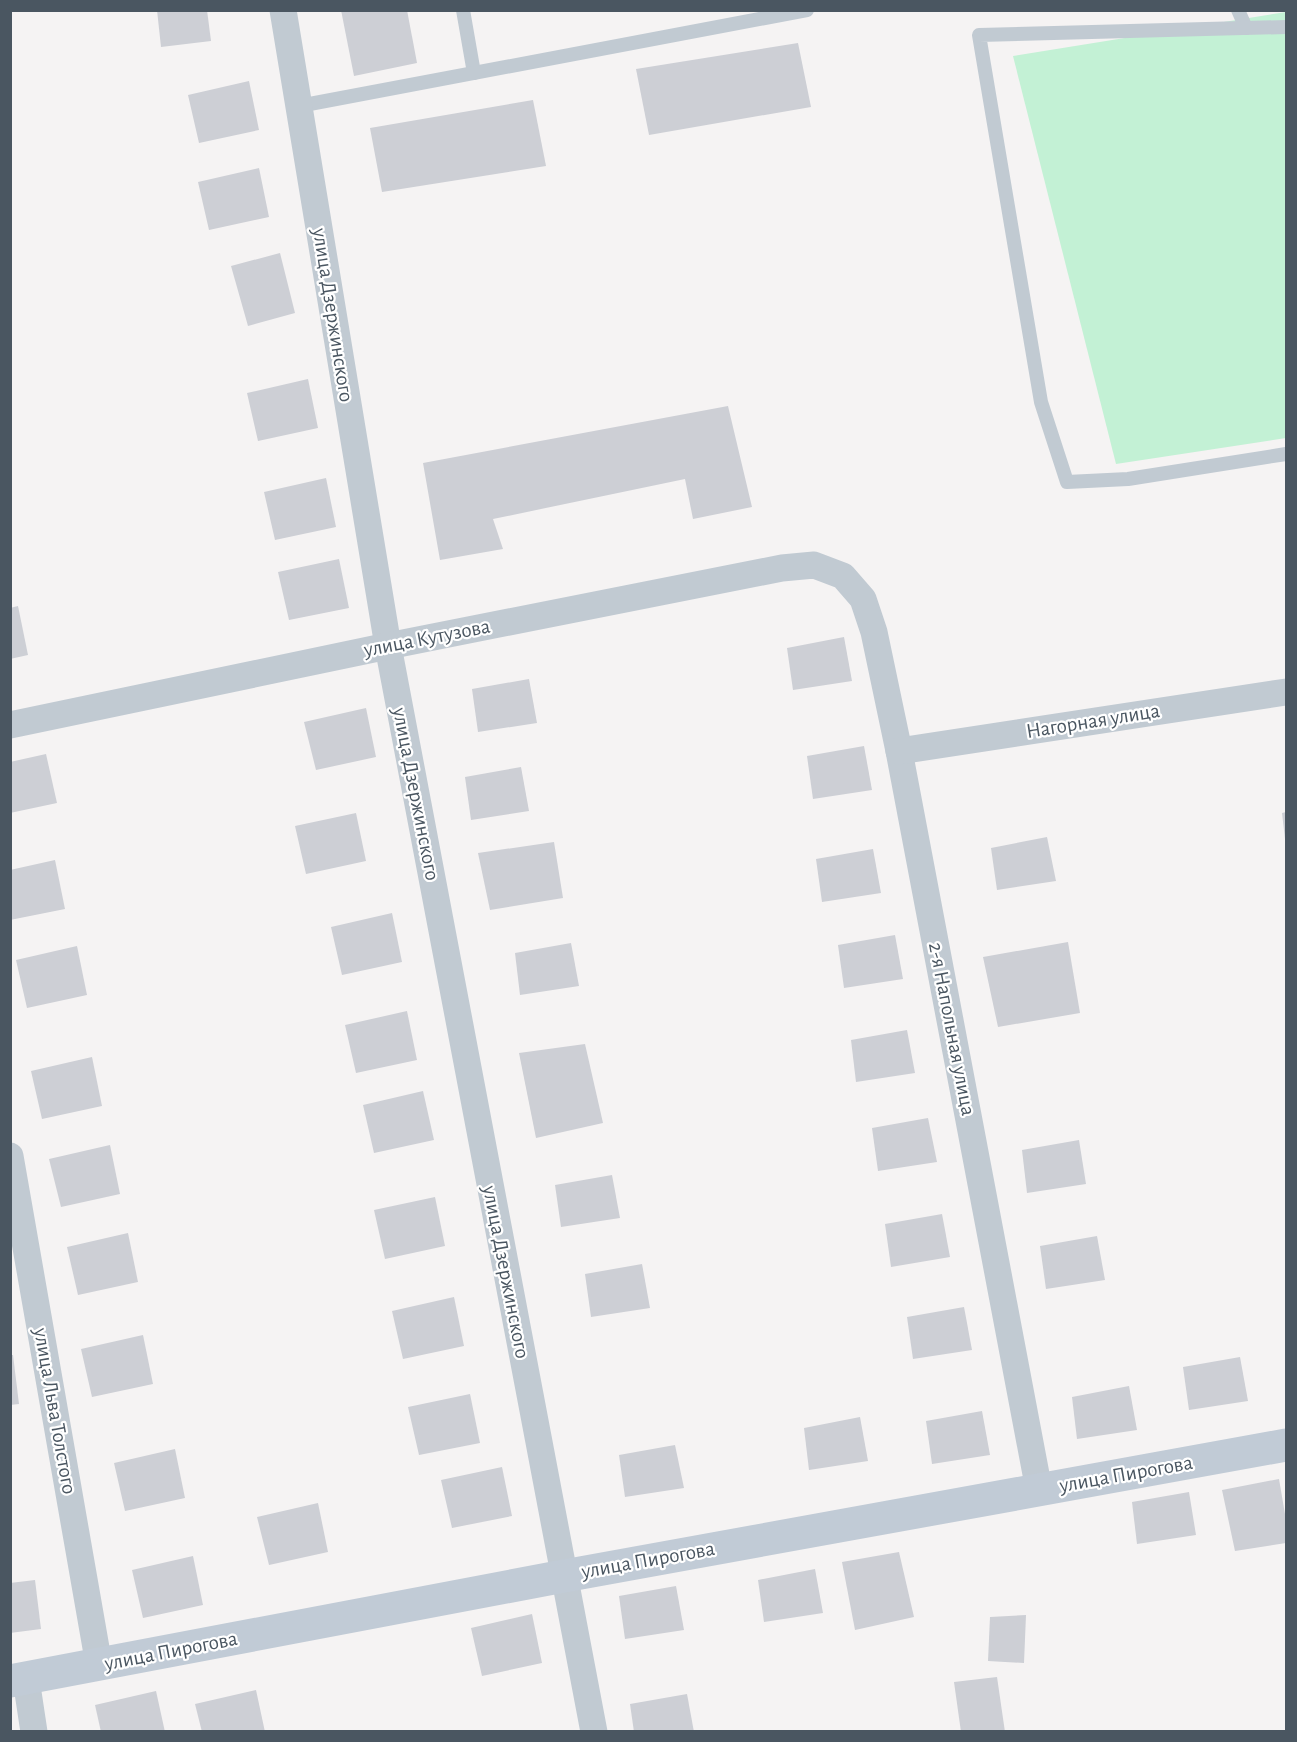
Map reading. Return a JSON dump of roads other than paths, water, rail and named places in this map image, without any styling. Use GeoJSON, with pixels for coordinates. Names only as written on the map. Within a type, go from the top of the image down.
{"type":"FeatureCollection","features":[{"type":"Feature","properties":{"kind":"street","name":"улица Дзержинского"},"geometry":{"type":"LineString","coordinates":[[283,10],[388,646],[594,1731]]}},
{"type":"Feature","properties":{"kind":"street","name":"улица Кутузова"},"geometry":{"type":"LineString","coordinates":[[10,725],[388,646],[782,568],[814,565],[843,576]]}},
{"type":"Feature","properties":{"kind":"street","name":"2-я Напольная улица"},"geometry":{"type":"LineString","coordinates":[[843,576],[863,599],[874,632],[900,751],[1039,1490]]}},
{"type":"Feature","properties":{"kind":"street","name":"Нагорная улица"},"geometry":{"type":"LineString","coordinates":[[900,751],[1287,692]]}},
{"type":"Feature","properties":{"kind":"street","name":"улица Льва Толстого"},"geometry":{"type":"LineString","coordinates":[[10,1156],[99,1665]]}},
{"type":"Feature","properties":{"kind":"street","name":"улица Пирогова"},"geometry":{"type":"LineString","coordinates":[[18,1680],[564,1576],[1287,1445]]}},
{"type":"Feature","properties":{"kind":"street"},"geometry":{"type":"LineString","coordinates":[[18,1680],[34,1731]]}},
{"type":"Feature","properties":{"kind":"lane"},"geometry":{"type":"LineString","coordinates":[[463,10],[474,73]]}},
{"type":"Feature","properties":{"kind":"lane"},"geometry":{"type":"LineString","coordinates":[[299,106],[807,10]]}},
{"type":"Feature","properties":{"kind":"lane"},"geometry":{"type":"LineString","coordinates":[[1238,10],[1246,28]]}},
{"type":"Feature","properties":{"kind":"lane"},"geometry":{"type":"LineString","coordinates":[[1287,27],[979,35],[1041,402],[1067,482],[1128,479],[1287,454]]}}]}
